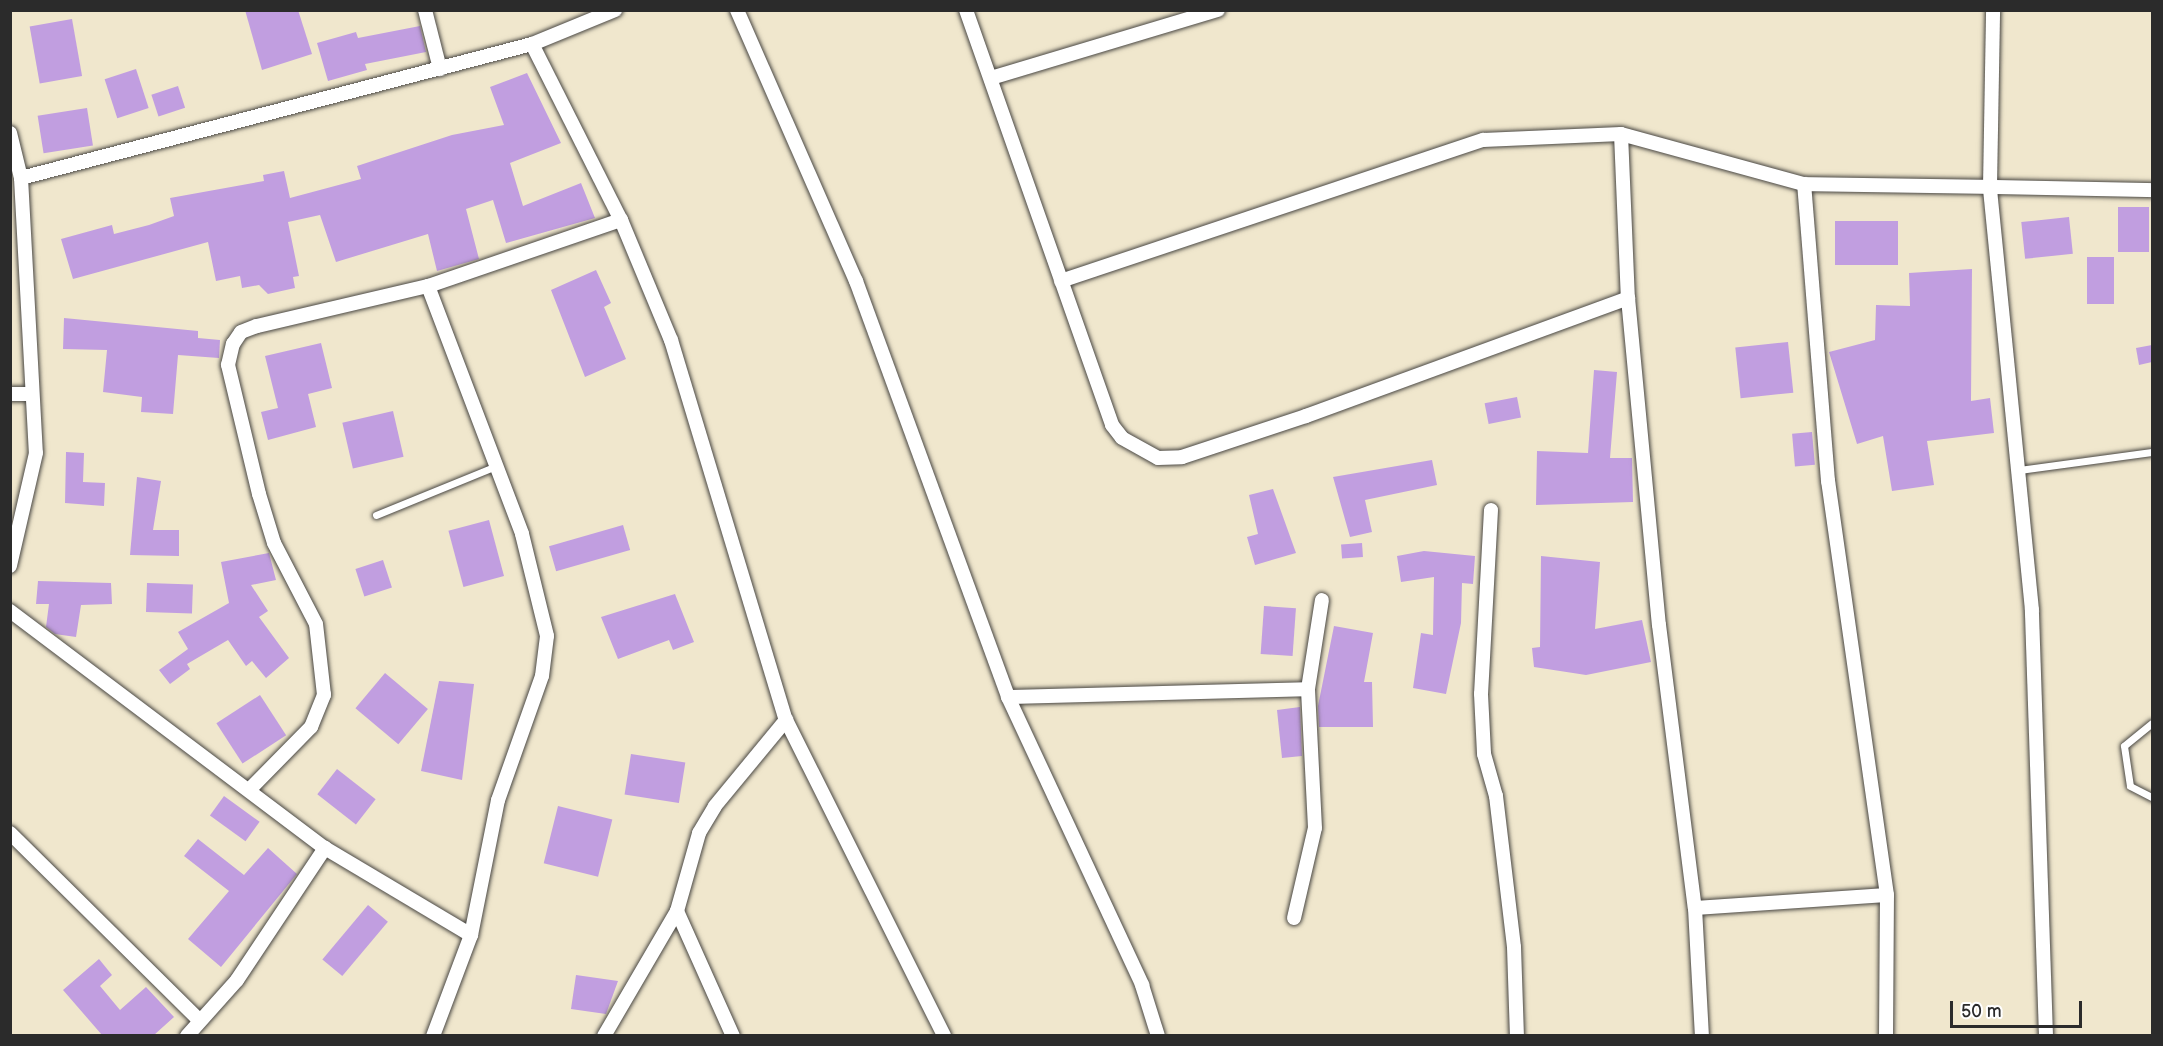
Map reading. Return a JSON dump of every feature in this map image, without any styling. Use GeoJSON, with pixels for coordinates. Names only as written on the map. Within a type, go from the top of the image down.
{"type":"FeatureCollection","features":[{"type":"Feature","properties":{"kind":"street"},"geometry":{"type":"LineString","coordinates":[[425,10],[440,69]]}},
{"type":"Feature","properties":{"kind":"street"},"geometry":{"type":"LineString","coordinates":[[21,178],[532,44],[615,10]]}},
{"type":"Feature","properties":{"kind":"street"},"geometry":{"type":"LineString","coordinates":[[737,10],[856,281],[1008,697],[1059,816],[1142,985],[1158,1035]]}},
{"type":"Feature","properties":{"kind":"street"},"geometry":{"type":"LineString","coordinates":[[966,10],[1112,424],[1122,438],[1158,458],[1182,457],[1306,416],[1628,298]]}},
{"type":"Feature","properties":{"kind":"street"},"geometry":{"type":"LineString","coordinates":[[991,78],[1218,10]]}},
{"type":"Feature","properties":{"kind":"street"},"geometry":{"type":"LineString","coordinates":[[1993,10],[1990,187],[2032,610],[2046,1035]]}},
{"type":"Feature","properties":{"kind":"street"},"geometry":{"type":"LineString","coordinates":[[532,44],[621,220],[671,340],[786,720],[944,1035]]}},
{"type":"Feature","properties":{"kind":"street"},"geometry":{"type":"LineString","coordinates":[[10,133],[21,178],[16,196],[36,453],[10,566]]}},
{"type":"Feature","properties":{"kind":"street"},"geometry":{"type":"LineString","coordinates":[[1061,281],[1462,145],[1500,138],[1622,134],[1804,184],[2152,190]]}},
{"type":"Feature","properties":{"kind":"street"},"geometry":{"type":"LineString","coordinates":[[1622,134],[1628,298],[1659,626],[1695,908],[1702,1035]]}},
{"type":"Feature","properties":{"kind":"street"},"geometry":{"type":"LineString","coordinates":[[1804,184],[1828,481],[1887,895],[1886,1035]]}},
{"type":"Feature","properties":{"kind":"street"},"geometry":{"type":"LineString","coordinates":[[251,788],[311,727],[324,695],[316,624],[274,543],[259,494],[228,364],[232,344],[241,332],[257,326],[428,286],[621,220]]}},
{"type":"Feature","properties":{"kind":"street"},"geometry":{"type":"LineString","coordinates":[[428,286],[522,534],[547,636],[542,676],[498,800],[471,935],[432,1035]]}},
{"type":"Feature","properties":{"kind":"street"},"geometry":{"type":"LineString","coordinates":[[10,394],[31,394]]}},
{"type":"Feature","properties":{"kind":"street"},"geometry":{"type":"LineString","coordinates":[[1491,510],[1481,694],[1484,754],[1496,796],[1514,947],[1517,1035]]}},
{"type":"Feature","properties":{"kind":"street"},"geometry":{"type":"LineString","coordinates":[[1294,918],[1315,828],[1308,689],[1322,600]]}},
{"type":"Feature","properties":{"kind":"street"},"geometry":{"type":"LineString","coordinates":[[10,611],[251,788],[325,848],[471,935]]}},
{"type":"Feature","properties":{"kind":"street"},"geometry":{"type":"LineString","coordinates":[[1008,697],[1308,689]]}},
{"type":"Feature","properties":{"kind":"street"},"geometry":{"type":"LineString","coordinates":[[604,1035],[677,911],[699,833],[786,720]]}},
{"type":"Feature","properties":{"kind":"street"},"geometry":{"type":"LineString","coordinates":[[10,833],[200,1021]]}},
{"type":"Feature","properties":{"kind":"street"},"geometry":{"type":"LineString","coordinates":[[187,1035],[237,980],[325,848]]}},
{"type":"Feature","properties":{"kind":"street"},"geometry":{"type":"LineString","coordinates":[[1695,908],[1887,895]]}},
{"type":"Feature","properties":{"kind":"street"},"geometry":{"type":"LineString","coordinates":[[677,911],[733,1035]]}},
{"type":"Feature","properties":{"kind":"lane"},"geometry":{"type":"LineString","coordinates":[[2019,470],[2152,452]]}},
{"type":"Feature","properties":{"kind":"lane"},"geometry":{"type":"LineString","coordinates":[[375,515],[496,466]]}},
{"type":"Feature","properties":{"kind":"lane"},"geometry":{"type":"LineString","coordinates":[[2152,723],[2124,746],[2130,786],[2152,797]]}},
{"type":"Feature","properties":{"kind":"building"},"geometry":{"type":"Polygon","coordinates":[[[245,10],[298,10],[312,54],[262,70],[245,10]]]}},
{"type":"Feature","properties":{"kind":"building"},"geometry":{"type":"Polygon","coordinates":[[[72,19],[82,76],[40,84],[30,26],[72,19]]]}},
{"type":"Feature","properties":{"kind":"building"},"geometry":{"type":"Polygon","coordinates":[[[420,26],[426,52],[365,64],[367,70],[328,81],[317,43],[356,32],[358,38],[420,26]]]}},
{"type":"Feature","properties":{"kind":"building"},"geometry":{"type":"Polygon","coordinates":[[[136,69],[149,108],[117,118],[105,79],[136,69]]]}},
{"type":"Feature","properties":{"kind":"building"},"geometry":{"type":"Polygon","coordinates":[[[527,73],[561,143],[510,163],[523,206],[581,183],[595,218],[506,243],[493,200],[466,209],[479,259],[437,271],[428,234],[336,262],[320,215],[288,222],[299,276],[293,277],[295,288],[268,294],[259,285],[242,288],[240,276],[216,281],[208,242],[73,279],[61,239],[112,225],[114,234],[149,225],[174,216],[170,198],[264,181],[263,175],[284,171],[290,198],[361,179],[357,166],[452,135],[504,125],[490,87],[527,73]]]}},
{"type":"Feature","properties":{"kind":"building"},"geometry":{"type":"Polygon","coordinates":[[[178,86],[185,108],[158,117],[151,95],[178,86]]]}},
{"type":"Feature","properties":{"kind":"building"},"geometry":{"type":"Polygon","coordinates":[[[87,108],[93,146],[44,153],[38,116],[87,108]]]}},
{"type":"Feature","properties":{"kind":"building"},"geometry":{"type":"Polygon","coordinates":[[[2118,207],[2149,207],[2149,252],[2118,252],[2118,207]]]}},
{"type":"Feature","properties":{"kind":"building"},"geometry":{"type":"Polygon","coordinates":[[[2069,217],[2073,254],[2025,259],[2021,222],[2069,217]]]}},
{"type":"Feature","properties":{"kind":"building"},"geometry":{"type":"Polygon","coordinates":[[[1835,221],[1898,221],[1898,265],[1835,265],[1835,221]]]}},
{"type":"Feature","properties":{"kind":"building"},"geometry":{"type":"Polygon","coordinates":[[[2087,257],[2114,257],[2114,304],[2087,304],[2087,257]]]}},
{"type":"Feature","properties":{"kind":"building"},"geometry":{"type":"Polygon","coordinates":[[[1972,269],[1971,401],[1990,398],[1994,433],[1927,441],[1934,485],[1892,491],[1883,436],[1857,444],[1829,352],[1875,340],[1876,305],[1910,306],[1909,273],[1972,269]]]}},
{"type":"Feature","properties":{"kind":"building"},"geometry":{"type":"Polygon","coordinates":[[[596,270],[611,303],[604,307],[626,359],[585,377],[551,290],[596,270]]]}},
{"type":"Feature","properties":{"kind":"building"},"geometry":{"type":"Polygon","coordinates":[[[64,318],[198,331],[198,338],[220,340],[219,358],[178,355],[173,414],[141,412],[142,397],[103,392],[107,350],[63,349],[64,318]]]}},
{"type":"Feature","properties":{"kind":"building"},"geometry":{"type":"Polygon","coordinates":[[[1788,342],[1793,393],[1741,398],[1735,348],[1788,342]]]}},
{"type":"Feature","properties":{"kind":"building"},"geometry":{"type":"Polygon","coordinates":[[[321,343],[332,388],[308,394],[316,427],[268,440],[261,412],[278,408],[265,356],[321,343]]]}},
{"type":"Feature","properties":{"kind":"building"},"geometry":{"type":"Polygon","coordinates":[[[2152,345],[2152,362],[2139,365],[2136,348],[2152,345]]]}},
{"type":"Feature","properties":{"kind":"building"},"geometry":{"type":"Polygon","coordinates":[[[1594,370],[1617,372],[1610,458],[1632,458],[1633,502],[1536,505],[1537,451],[1588,453],[1594,370]]]}},
{"type":"Feature","properties":{"kind":"building"},"geometry":{"type":"Polygon","coordinates":[[[1517,397],[1521,418],[1489,424],[1485,403],[1517,397]]]}},
{"type":"Feature","properties":{"kind":"building"},"geometry":{"type":"Polygon","coordinates":[[[393,411],[404,457],[353,468],[342,423],[393,411]]]}},
{"type":"Feature","properties":{"kind":"building"},"geometry":{"type":"Polygon","coordinates":[[[1812,432],[1815,465],[1795,467],[1792,434],[1812,432]]]}},
{"type":"Feature","properties":{"kind":"building"},"geometry":{"type":"Polygon","coordinates":[[[66,452],[84,453],[83,482],[105,483],[104,506],[65,503],[66,452]]]}},
{"type":"Feature","properties":{"kind":"building"},"geometry":{"type":"Polygon","coordinates":[[[1432,460],[1437,485],[1365,500],[1372,532],[1350,537],[1333,477],[1432,460]]]}},
{"type":"Feature","properties":{"kind":"building"},"geometry":{"type":"Polygon","coordinates":[[[137,477],[161,481],[153,530],[179,530],[179,556],[130,555],[137,477]]]}},
{"type":"Feature","properties":{"kind":"building"},"geometry":{"type":"Polygon","coordinates":[[[1273,489],[1296,553],[1255,565],[1247,537],[1258,534],[1249,495],[1273,489]]]}},
{"type":"Feature","properties":{"kind":"building"},"geometry":{"type":"Polygon","coordinates":[[[489,520],[504,576],[463,587],[448,531],[489,520]]]}},
{"type":"Feature","properties":{"kind":"building"},"geometry":{"type":"Polygon","coordinates":[[[623,525],[630,550],[556,571],[549,546],[623,525]]]}},
{"type":"Feature","properties":{"kind":"building"},"geometry":{"type":"Polygon","coordinates":[[[1362,543],[1363,557],[1342,558],[1341,544],[1362,543]]]}},
{"type":"Feature","properties":{"kind":"building"},"geometry":{"type":"Polygon","coordinates":[[[1424,551],[1475,556],[1473,584],[1462,583],[1461,623],[1446,694],[1413,688],[1421,633],[1433,635],[1434,577],[1401,582],[1397,556],[1424,551]]]}},
{"type":"Feature","properties":{"kind":"building"},"geometry":{"type":"Polygon","coordinates":[[[269,553],[276,580],[251,585],[268,611],[259,617],[289,658],[266,678],[252,661],[246,666],[228,640],[187,664],[190,669],[170,684],[159,670],[188,649],[178,632],[229,603],[221,562],[269,553]]]}},
{"type":"Feature","properties":{"kind":"building"},"geometry":{"type":"Polygon","coordinates":[[[1541,556],[1600,562],[1595,629],[1642,620],[1651,662],[1586,675],[1534,667],[1532,648],[1540,647],[1541,556]]]}},
{"type":"Feature","properties":{"kind":"building"},"geometry":{"type":"Polygon","coordinates":[[[383,560],[392,588],[364,597],[355,569],[383,560]]]}},
{"type":"Feature","properties":{"kind":"building"},"geometry":{"type":"Polygon","coordinates":[[[38,581],[111,583],[112,604],[81,605],[76,637],[55,634],[46,627],[49,604],[36,604],[38,581]]]}},
{"type":"Feature","properties":{"kind":"building"},"geometry":{"type":"Polygon","coordinates":[[[147,583],[193,585],[192,614],[146,612],[147,583]]]}},
{"type":"Feature","properties":{"kind":"building"},"geometry":{"type":"Polygon","coordinates":[[[675,594],[694,642],[673,650],[669,640],[618,659],[601,617],[675,594]]]}},
{"type":"Feature","properties":{"kind":"building"},"geometry":{"type":"Polygon","coordinates":[[[1264,606],[1296,608],[1293,656],[1261,654],[1264,606]]]}},
{"type":"Feature","properties":{"kind":"building"},"geometry":{"type":"Polygon","coordinates":[[[1334,626],[1373,633],[1364,682],[1372,682],[1373,727],[1319,727],[1318,706],[1334,626]]]}},
{"type":"Feature","properties":{"kind":"building"},"geometry":{"type":"Polygon","coordinates":[[[385,673],[428,709],[398,744],[355,708],[385,673]]]}},
{"type":"Feature","properties":{"kind":"building"},"geometry":{"type":"Polygon","coordinates":[[[439,681],[474,684],[462,780],[421,771],[439,681]]]}},
{"type":"Feature","properties":{"kind":"building"},"geometry":{"type":"Polygon","coordinates":[[[260,695],[286,735],[243,764],[216,723],[260,695]]]}},
{"type":"Feature","properties":{"kind":"building"},"geometry":{"type":"Polygon","coordinates":[[[1300,707],[1302,756],[1282,758],[1277,710],[1300,707]]]}},
{"type":"Feature","properties":{"kind":"building"},"geometry":{"type":"Polygon","coordinates":[[[631,754],[685,763],[679,803],[625,794],[631,754]]]}},
{"type":"Feature","properties":{"kind":"building"},"geometry":{"type":"Polygon","coordinates":[[[337,769],[376,799],[356,824],[317,794],[337,769]]]}},
{"type":"Feature","properties":{"kind":"building"},"geometry":{"type":"Polygon","coordinates":[[[224,796],[260,822],[245,841],[210,815],[224,796]]]}},
{"type":"Feature","properties":{"kind":"building"},"geometry":{"type":"Polygon","coordinates":[[[558,806],[612,820],[598,877],[544,863],[558,806]]]}},
{"type":"Feature","properties":{"kind":"building"},"geometry":{"type":"Polygon","coordinates":[[[198,839],[244,875],[268,848],[297,874],[221,967],[188,939],[229,891],[184,856],[198,839]]]}},
{"type":"Feature","properties":{"kind":"building"},"geometry":{"type":"Polygon","coordinates":[[[368,905],[388,922],[342,976],[322,959],[368,905]]]}},
{"type":"Feature","properties":{"kind":"building"},"geometry":{"type":"Polygon","coordinates":[[[99,959],[112,975],[100,986],[120,1010],[146,987],[174,1017],[154,1035],[102,1035],[63,990],[99,959]]]}},
{"type":"Feature","properties":{"kind":"building"},"geometry":{"type":"Polygon","coordinates":[[[576,975],[618,981],[606,1014],[571,1009],[576,975]]]}}]}
